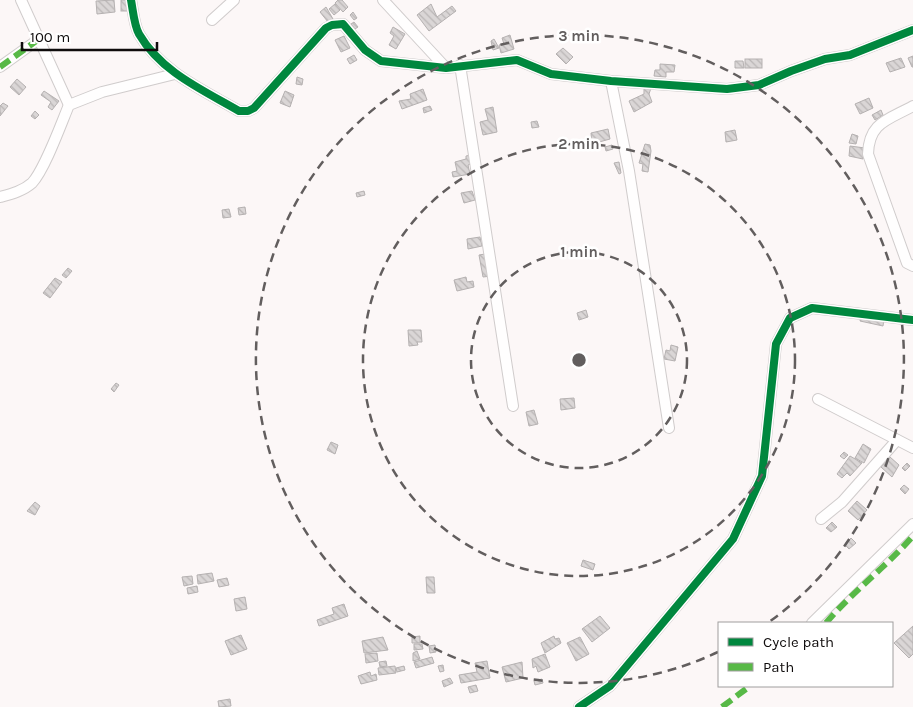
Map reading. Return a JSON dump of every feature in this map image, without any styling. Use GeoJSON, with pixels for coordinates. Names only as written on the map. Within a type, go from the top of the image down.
{"type":"FeatureCollection","features":[{"type":"Feature","properties":{"kind":"street"},"geometry":{"type":"LineString","coordinates":[[21,0],[69,105]]}},
{"type":"Feature","properties":{"kind":"street"},"geometry":{"type":"LineString","coordinates":[[131,0],[138,32],[155,55],[174,74],[239,111],[248,111],[254,108],[326,28],[338,24],[348,27],[365,50],[381,61],[446,68],[517,60],[551,74],[611,81],[727,88],[760,85],[791,71],[825,59],[850,54],[913,30]]}},
{"type":"Feature","properties":{"kind":"street"},"geometry":{"type":"LineString","coordinates":[[212,20],[234,0]]}},
{"type":"Feature","properties":{"kind":"street"},"geometry":{"type":"LineString","coordinates":[[383,0],[446,68]]}},
{"type":"Feature","properties":{"kind":"street"},"geometry":{"type":"LineString","coordinates":[[0,67],[39,39]]}},
{"type":"Feature","properties":{"kind":"street"},"geometry":{"type":"LineString","coordinates":[[460,66],[513,406]]}},
{"type":"Feature","properties":{"kind":"street"},"geometry":{"type":"LineString","coordinates":[[0,197],[18,192],[32,182],[42,167],[69,105],[102,92],[174,74]]}},
{"type":"Feature","properties":{"kind":"street"},"geometry":{"type":"LineString","coordinates":[[611,81],[629,171],[669,428]]}},
{"type":"Feature","properties":{"kind":"street"},"geometry":{"type":"LineString","coordinates":[[913,106],[877,126],[869,140],[868,154],[907,263],[913,266]]}},
{"type":"Feature","properties":{"kind":"street"},"geometry":{"type":"LineString","coordinates":[[579,707],[610,686],[733,539],[762,476],[776,344],[790,318],[812,308],[913,320]]}},
{"type":"Feature","properties":{"kind":"street"},"geometry":{"type":"LineString","coordinates":[[818,399],[913,448]]}},
{"type":"Feature","properties":{"kind":"street"},"geometry":{"type":"LineString","coordinates":[[822,519],[842,502],[897,440]]}},
{"type":"Feature","properties":{"kind":"street"},"geometry":{"type":"LineString","coordinates":[[813,622],[913,524]]}},
{"type":"Feature","properties":{"kind":"building"},"geometry":{"type":"Polygon","coordinates":[[[114,0],[115,12],[97,14],[96,1],[114,0]]]}},
{"type":"Feature","properties":{"kind":"building"},"geometry":{"type":"Polygon","coordinates":[[[121,0],[129,0],[129,11],[121,11],[121,0]]]}},
{"type":"Feature","properties":{"kind":"building"},"geometry":{"type":"Polygon","coordinates":[[[338,0],[342,0],[348,7],[343,12],[335,3],[338,0]]]}},
{"type":"Feature","properties":{"kind":"building"},"geometry":{"type":"Polygon","coordinates":[[[335,4],[340,10],[334,15],[329,9],[335,4]]]}},
{"type":"Feature","properties":{"kind":"building"},"geometry":{"type":"Polygon","coordinates":[[[431,4],[437,17],[452,6],[456,11],[429,31],[417,15],[431,4]]]}},
{"type":"Feature","properties":{"kind":"building"},"geometry":{"type":"Polygon","coordinates":[[[326,7],[333,19],[328,22],[320,12],[326,7]]]}},
{"type":"Feature","properties":{"kind":"building"},"geometry":{"type":"Polygon","coordinates":[[[353,12],[357,18],[354,20],[350,15],[353,12]]]}},
{"type":"Feature","properties":{"kind":"building"},"geometry":{"type":"Polygon","coordinates":[[[354,22],[358,27],[355,29],[351,24],[354,22]]]}},
{"type":"Feature","properties":{"kind":"building"},"geometry":{"type":"Polygon","coordinates":[[[393,27],[405,34],[396,49],[389,45],[394,36],[390,33],[393,27]]]}},
{"type":"Feature","properties":{"kind":"building"},"geometry":{"type":"Polygon","coordinates":[[[510,35],[514,49],[501,53],[499,45],[504,44],[502,38],[510,35]]]}},
{"type":"Feature","properties":{"kind":"building"},"geometry":{"type":"Polygon","coordinates":[[[344,36],[350,48],[341,52],[335,40],[344,36]]]}},
{"type":"Feature","properties":{"kind":"building"},"geometry":{"type":"Polygon","coordinates":[[[494,39],[499,48],[493,50],[491,41],[494,39]]]}},
{"type":"Feature","properties":{"kind":"building"},"geometry":{"type":"Polygon","coordinates":[[[563,48],[573,57],[566,64],[556,54],[563,48]]]}},
{"type":"Feature","properties":{"kind":"building"},"geometry":{"type":"Polygon","coordinates":[[[354,55],[357,60],[350,64],[347,59],[354,55]]]}},
{"type":"Feature","properties":{"kind":"building"},"geometry":{"type":"Polygon","coordinates":[[[913,56],[913,67],[912,67],[908,58],[913,56]]]}},
{"type":"Feature","properties":{"kind":"building"},"geometry":{"type":"Polygon","coordinates":[[[901,58],[905,67],[890,72],[886,63],[901,58]]]}},
{"type":"Feature","properties":{"kind":"building"},"geometry":{"type":"Polygon","coordinates":[[[745,59],[762,59],[762,68],[745,68],[745,59]]]}},
{"type":"Feature","properties":{"kind":"building"},"geometry":{"type":"Polygon","coordinates":[[[735,61],[743,61],[744,68],[735,68],[735,61]]]}},
{"type":"Feature","properties":{"kind":"building"},"geometry":{"type":"Polygon","coordinates":[[[660,64],[675,65],[674,72],[666,72],[666,77],[654,76],[655,70],[660,70],[660,64]]]}},
{"type":"Feature","properties":{"kind":"building"},"geometry":{"type":"Polygon","coordinates":[[[297,77],[303,79],[302,85],[296,84],[297,77]]]}},
{"type":"Feature","properties":{"kind":"building"},"geometry":{"type":"Polygon","coordinates":[[[17,79],[26,87],[19,95],[10,87],[17,79]]]}},
{"type":"Feature","properties":{"kind":"building"},"geometry":{"type":"Polygon","coordinates":[[[644,88],[651,88],[649,94],[652,102],[634,112],[629,101],[644,94],[644,88]]]}},
{"type":"Feature","properties":{"kind":"building"},"geometry":{"type":"Polygon","coordinates":[[[423,89],[427,100],[402,109],[399,101],[411,99],[410,94],[423,89]]]}},
{"type":"Feature","properties":{"kind":"building"},"geometry":{"type":"Polygon","coordinates":[[[44,91],[59,101],[52,110],[48,107],[51,102],[41,95],[44,91]]]}},
{"type":"Feature","properties":{"kind":"building"},"geometry":{"type":"Polygon","coordinates":[[[285,91],[294,95],[290,107],[280,103],[285,91]]]}},
{"type":"Feature","properties":{"kind":"building"},"geometry":{"type":"Polygon","coordinates":[[[869,98],[873,108],[860,114],[855,104],[869,98]]]}},
{"type":"Feature","properties":{"kind":"building"},"geometry":{"type":"Polygon","coordinates":[[[3,103],[8,106],[0,116],[0,106],[3,103]]]}},
{"type":"Feature","properties":{"kind":"building"},"geometry":{"type":"Polygon","coordinates":[[[430,106],[432,110],[424,113],[423,108],[430,106]]]}},
{"type":"Feature","properties":{"kind":"building"},"geometry":{"type":"Polygon","coordinates":[[[493,107],[497,132],[483,135],[480,122],[488,120],[485,109],[493,107]]]}},
{"type":"Feature","properties":{"kind":"building"},"geometry":{"type":"Polygon","coordinates":[[[881,110],[883,115],[875,120],[872,115],[881,110]]]}},
{"type":"Feature","properties":{"kind":"building"},"geometry":{"type":"Polygon","coordinates":[[[35,111],[39,115],[35,119],[31,116],[35,111]]]}},
{"type":"Feature","properties":{"kind":"building"},"geometry":{"type":"Polygon","coordinates":[[[537,121],[539,127],[532,128],[531,122],[537,121]]]}},
{"type":"Feature","properties":{"kind":"building"},"geometry":{"type":"Polygon","coordinates":[[[608,129],[610,139],[592,144],[591,133],[608,129]]]}},
{"type":"Feature","properties":{"kind":"building"},"geometry":{"type":"Polygon","coordinates":[[[735,130],[737,140],[726,142],[725,132],[735,130]]]}},
{"type":"Feature","properties":{"kind":"building"},"geometry":{"type":"Polygon","coordinates":[[[852,134],[858,136],[856,144],[849,143],[852,134]]]}},
{"type":"Feature","properties":{"kind":"building"},"geometry":{"type":"Polygon","coordinates":[[[645,144],[650,145],[651,151],[648,172],[642,171],[643,164],[639,163],[645,144]]]}},
{"type":"Feature","properties":{"kind":"building"},"geometry":{"type":"Polygon","coordinates":[[[612,145],[613,149],[606,151],[605,147],[612,145]]]}},
{"type":"Feature","properties":{"kind":"building"},"geometry":{"type":"Polygon","coordinates":[[[850,146],[865,148],[863,159],[849,156],[850,146]]]}},
{"type":"Feature","properties":{"kind":"building"},"geometry":{"type":"Polygon","coordinates":[[[471,155],[473,163],[468,165],[470,174],[453,177],[452,172],[457,171],[455,162],[466,159],[466,156],[471,155]]]}},
{"type":"Feature","properties":{"kind":"building"},"geometry":{"type":"Polygon","coordinates":[[[619,162],[621,173],[619,174],[614,163],[619,162]]]}},
{"type":"Feature","properties":{"kind":"building"},"geometry":{"type":"Polygon","coordinates":[[[364,191],[365,195],[357,197],[356,193],[364,191]]]}},
{"type":"Feature","properties":{"kind":"building"},"geometry":{"type":"Polygon","coordinates":[[[472,191],[475,200],[464,203],[461,193],[472,191]]]}},
{"type":"Feature","properties":{"kind":"building"},"geometry":{"type":"Polygon","coordinates":[[[245,207],[246,214],[239,215],[238,208],[245,207]]]}},
{"type":"Feature","properties":{"kind":"building"},"geometry":{"type":"Polygon","coordinates":[[[229,209],[231,217],[223,218],[222,210],[229,209]]]}},
{"type":"Feature","properties":{"kind":"building"},"geometry":{"type":"Polygon","coordinates":[[[480,237],[482,246],[468,249],[467,239],[480,237]]]}},
{"type":"Feature","properties":{"kind":"building"},"geometry":{"type":"Polygon","coordinates":[[[485,254],[491,276],[483,277],[479,255],[485,254]]]}},
{"type":"Feature","properties":{"kind":"building"},"geometry":{"type":"Polygon","coordinates":[[[68,268],[72,271],[66,278],[62,275],[68,268]]]}},
{"type":"Feature","properties":{"kind":"building"},"geometry":{"type":"Polygon","coordinates":[[[466,277],[467,282],[473,281],[474,287],[457,291],[454,280],[466,277]]]}},
{"type":"Feature","properties":{"kind":"building"},"geometry":{"type":"Polygon","coordinates":[[[55,278],[62,282],[50,298],[43,293],[55,278]]]}},
{"type":"Feature","properties":{"kind":"building"},"geometry":{"type":"Polygon","coordinates":[[[586,310],[588,317],[579,320],[577,313],[586,310]]]}},
{"type":"Feature","properties":{"kind":"building"},"geometry":{"type":"Polygon","coordinates":[[[861,316],[884,319],[883,326],[860,321],[861,316]]]}},
{"type":"Feature","properties":{"kind":"building"},"geometry":{"type":"Polygon","coordinates":[[[408,330],[421,330],[422,342],[417,342],[418,345],[409,346],[408,330]]]}},
{"type":"Feature","properties":{"kind":"building"},"geometry":{"type":"Polygon","coordinates":[[[671,345],[678,347],[675,361],[664,359],[666,350],[670,351],[671,345]]]}},
{"type":"Feature","properties":{"kind":"building"},"geometry":{"type":"Polygon","coordinates":[[[116,383],[119,385],[114,392],[111,389],[116,383]]]}},
{"type":"Feature","properties":{"kind":"building"},"geometry":{"type":"Polygon","coordinates":[[[574,398],[575,408],[561,410],[560,399],[574,398]]]}},
{"type":"Feature","properties":{"kind":"building"},"geometry":{"type":"Polygon","coordinates":[[[534,410],[538,424],[529,426],[526,412],[534,410]]]}},
{"type":"Feature","properties":{"kind":"building"},"geometry":{"type":"Polygon","coordinates":[[[331,442],[338,445],[335,454],[327,450],[331,442]]]}},
{"type":"Feature","properties":{"kind":"building"},"geometry":{"type":"Polygon","coordinates":[[[863,444],[871,449],[864,463],[855,458],[863,444]]]}},
{"type":"Feature","properties":{"kind":"building"},"geometry":{"type":"Polygon","coordinates":[[[844,452],[848,455],[844,459],[840,456],[844,452]]]}},
{"type":"Feature","properties":{"kind":"building"},"geometry":{"type":"Polygon","coordinates":[[[850,456],[862,463],[850,476],[847,473],[842,478],[837,474],[850,456]]]}},
{"type":"Feature","properties":{"kind":"building"},"geometry":{"type":"Polygon","coordinates":[[[890,457],[899,465],[892,477],[881,467],[890,457]]]}},
{"type":"Feature","properties":{"kind":"building"},"geometry":{"type":"Polygon","coordinates":[[[907,463],[910,466],[905,471],[902,468],[907,463]]]}},
{"type":"Feature","properties":{"kind":"building"},"geometry":{"type":"Polygon","coordinates":[[[904,485],[909,489],[905,494],[900,489],[904,485]]]}},
{"type":"Feature","properties":{"kind":"building"},"geometry":{"type":"Polygon","coordinates":[[[857,501],[867,510],[858,520],[848,511],[857,501]]]}},
{"type":"Feature","properties":{"kind":"building"},"geometry":{"type":"Polygon","coordinates":[[[35,502],[40,506],[35,515],[27,511],[35,502]]]}},
{"type":"Feature","properties":{"kind":"building"},"geometry":{"type":"Polygon","coordinates":[[[832,522],[837,527],[831,532],[826,528],[832,522]]]}},
{"type":"Feature","properties":{"kind":"building"},"geometry":{"type":"Polygon","coordinates":[[[851,538],[856,543],[849,549],[845,545],[851,538]]]}},
{"type":"Feature","properties":{"kind":"building"},"geometry":{"type":"Polygon","coordinates":[[[583,560],[595,564],[593,570],[581,566],[583,560]]]}},
{"type":"Feature","properties":{"kind":"building"},"geometry":{"type":"Polygon","coordinates":[[[212,573],[214,581],[198,584],[197,575],[212,573]]]}},
{"type":"Feature","properties":{"kind":"building"},"geometry":{"type":"Polygon","coordinates":[[[192,576],[193,584],[184,586],[182,577],[192,576]]]}},
{"type":"Feature","properties":{"kind":"building"},"geometry":{"type":"Polygon","coordinates":[[[426,577],[434,577],[435,593],[427,593],[426,577]]]}},
{"type":"Feature","properties":{"kind":"building"},"geometry":{"type":"Polygon","coordinates":[[[227,578],[229,585],[219,587],[217,580],[227,578]]]}},
{"type":"Feature","properties":{"kind":"building"},"geometry":{"type":"Polygon","coordinates":[[[197,586],[198,592],[188,594],[187,588],[197,586]]]}},
{"type":"Feature","properties":{"kind":"building"},"geometry":{"type":"Polygon","coordinates":[[[245,597],[247,609],[236,611],[234,599],[245,597]]]}},
{"type":"Feature","properties":{"kind":"building"},"geometry":{"type":"Polygon","coordinates":[[[344,604],[348,616],[319,626],[317,620],[334,614],[332,608],[344,604]]]}},
{"type":"Feature","properties":{"kind":"building"},"geometry":{"type":"Polygon","coordinates":[[[600,616],[610,628],[592,642],[582,629],[600,616]]]}},
{"type":"Feature","properties":{"kind":"building"},"geometry":{"type":"Polygon","coordinates":[[[913,626],[913,654],[909,658],[894,643],[913,626]]]}},
{"type":"Feature","properties":{"kind":"building"},"geometry":{"type":"Polygon","coordinates":[[[241,635],[247,649],[231,655],[225,641],[241,635]]]}},
{"type":"Feature","properties":{"kind":"building"},"geometry":{"type":"Polygon","coordinates":[[[420,636],[420,643],[412,643],[412,637],[420,636]]]}},
{"type":"Feature","properties":{"kind":"building"},"geometry":{"type":"Polygon","coordinates":[[[554,636],[555,639],[559,638],[561,643],[545,653],[541,643],[554,636]]]}},
{"type":"Feature","properties":{"kind":"building"},"geometry":{"type":"Polygon","coordinates":[[[383,637],[388,650],[364,653],[362,641],[383,637]]]}},
{"type":"Feature","properties":{"kind":"building"},"geometry":{"type":"Polygon","coordinates":[[[580,637],[589,654],[576,661],[567,643],[580,637]]]}},
{"type":"Feature","properties":{"kind":"building"},"geometry":{"type":"Polygon","coordinates":[[[414,644],[422,644],[423,649],[414,650],[414,644]]]}},
{"type":"Feature","properties":{"kind":"building"},"geometry":{"type":"Polygon","coordinates":[[[435,645],[436,652],[430,653],[429,646],[435,645]]]}},
{"type":"Feature","properties":{"kind":"building"},"geometry":{"type":"Polygon","coordinates":[[[417,651],[420,659],[413,661],[413,653],[417,651]]]}},
{"type":"Feature","properties":{"kind":"building"},"geometry":{"type":"Polygon","coordinates":[[[377,653],[378,661],[366,663],[365,654],[377,653]]]}},
{"type":"Feature","properties":{"kind":"building"},"geometry":{"type":"Polygon","coordinates":[[[545,654],[550,667],[538,672],[536,666],[533,668],[532,659],[545,654]]]}},
{"type":"Feature","properties":{"kind":"building"},"geometry":{"type":"Polygon","coordinates":[[[432,657],[434,663],[416,668],[414,662],[432,657]]]}},
{"type":"Feature","properties":{"kind":"building"},"geometry":{"type":"Polygon","coordinates":[[[386,661],[387,666],[380,667],[379,662],[386,661]]]}},
{"type":"Feature","properties":{"kind":"building"},"geometry":{"type":"Polygon","coordinates":[[[487,661],[490,678],[461,683],[459,675],[477,672],[475,663],[487,661]]]}},
{"type":"Feature","properties":{"kind":"building"},"geometry":{"type":"Polygon","coordinates":[[[522,662],[523,678],[506,682],[502,667],[522,662]]]}},
{"type":"Feature","properties":{"kind":"building"},"geometry":{"type":"Polygon","coordinates":[[[443,665],[444,671],[440,672],[438,666],[443,665]]]}},
{"type":"Feature","properties":{"kind":"building"},"geometry":{"type":"Polygon","coordinates":[[[395,666],[396,673],[379,675],[378,668],[395,666]]]}},
{"type":"Feature","properties":{"kind":"building"},"geometry":{"type":"Polygon","coordinates":[[[404,666],[405,670],[397,672],[396,668],[404,666]]]}},
{"type":"Feature","properties":{"kind":"building"},"geometry":{"type":"Polygon","coordinates":[[[370,672],[371,676],[376,674],[377,680],[361,684],[358,676],[370,672]]]}},
{"type":"Feature","properties":{"kind":"building"},"geometry":{"type":"Polygon","coordinates":[[[450,678],[453,683],[444,687],[442,681],[450,678]]]}},
{"type":"Feature","properties":{"kind":"building"},"geometry":{"type":"Polygon","coordinates":[[[542,679],[543,683],[535,685],[534,681],[542,679]]]}},
{"type":"Feature","properties":{"kind":"building"},"geometry":{"type":"Polygon","coordinates":[[[476,685],[478,691],[470,693],[468,687],[476,685]]]}},
{"type":"Feature","properties":{"kind":"building"},"geometry":{"type":"Polygon","coordinates":[[[230,699],[231,706],[219,707],[218,701],[230,699]]]}},
{"type":"Feature","properties":{"kind":"marked path"},"geometry":{"type":"LineString","coordinates":[[0,67],[39,39]]}},
{"type":"Feature","properties":{"kind":"marked path"},"geometry":{"type":"LineString","coordinates":[[827,622],[913,536]]}},
{"type":"Feature","properties":{"kind":"marked path"},"geometry":{"type":"LineString","coordinates":[[722,707],[749,687]]}},
{"type":"Feature","properties":{"kind":"cycle path"},"geometry":{"type":"LineString","coordinates":[[131,0],[137,30],[148,47],[159,59],[184,79],[239,111],[248,111],[254,108],[326,28],[332,25],[343,24],[365,50],[381,61],[446,68],[517,60],[551,74],[611,81],[727,89],[759,85],[791,71],[825,59],[850,55],[913,30]]}},
{"type":"Feature","properties":{"kind":"cycle path"},"geometry":{"type":"LineString","coordinates":[[579,707],[610,686],[733,539],[762,476],[776,344],[790,318],[812,308],[913,320]]}}]}
